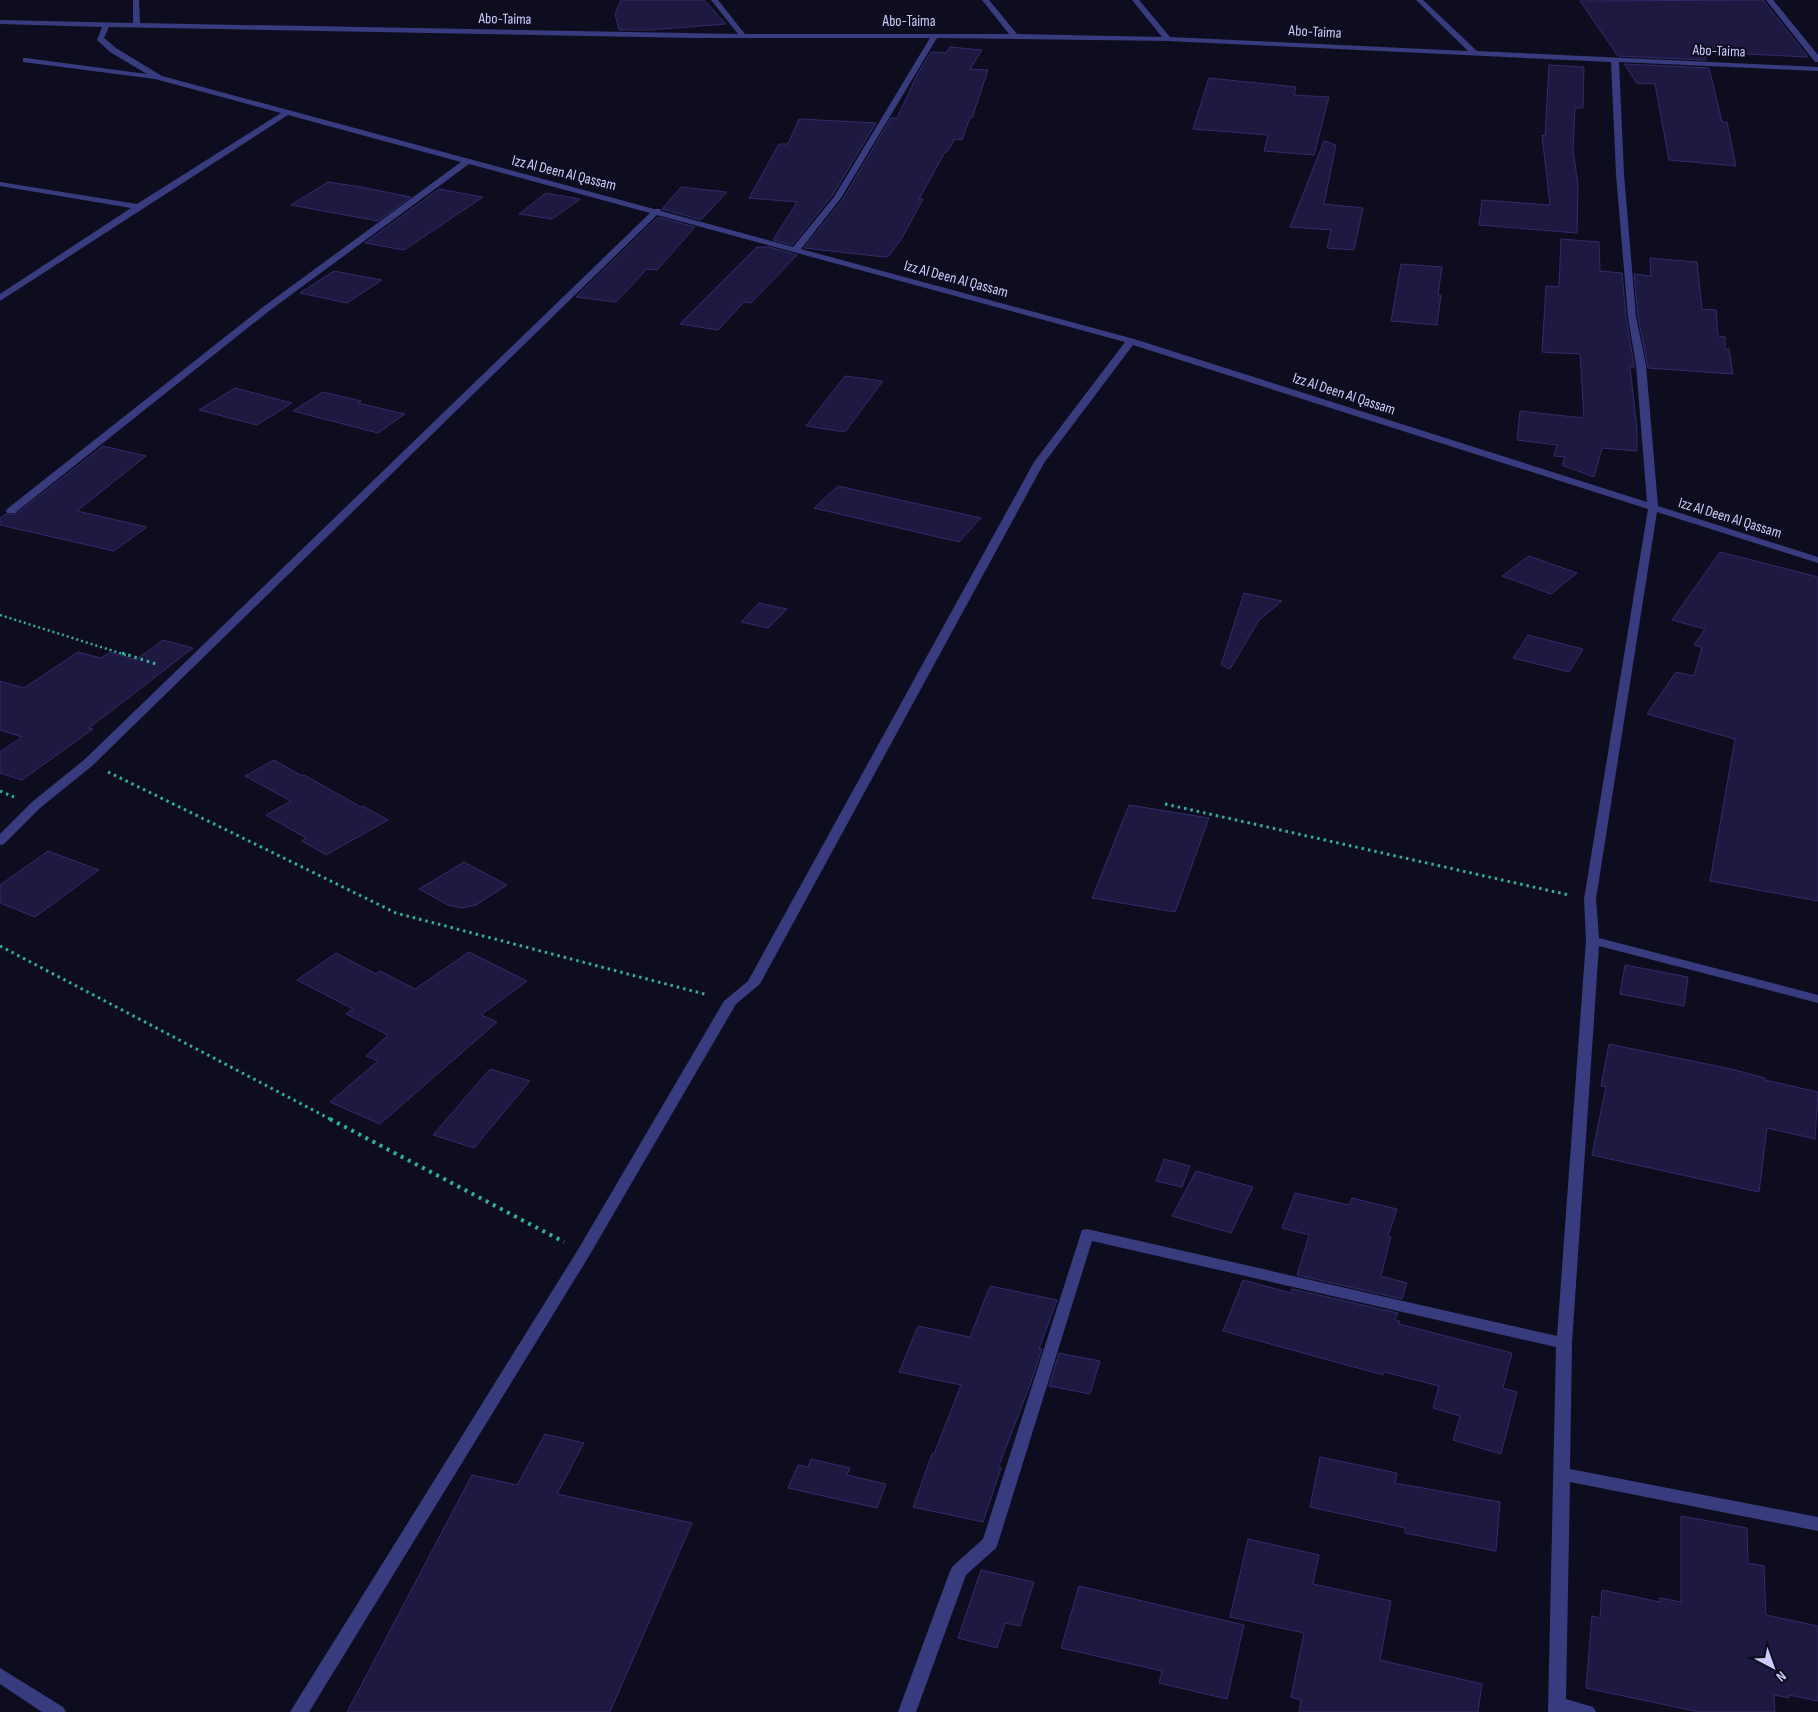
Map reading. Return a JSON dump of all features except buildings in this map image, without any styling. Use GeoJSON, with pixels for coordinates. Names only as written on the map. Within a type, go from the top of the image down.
{"type":"FeatureCollection","features":[{"type":"Feature","properties":{"kind":"street"},"geometry":{"type":"LineString","coordinates":[[136,0],[138,26]]}},
{"type":"Feature","properties":{"kind":"street"},"geometry":{"type":"LineString","coordinates":[[714,0],[742,34]]}},
{"type":"Feature","properties":{"kind":"street"},"geometry":{"type":"LineString","coordinates":[[985,0],[1015,36]]}},
{"type":"Feature","properties":{"kind":"street"},"geometry":{"type":"LineString","coordinates":[[1135,0],[1168,39]]}},
{"type":"Feature","properties":{"kind":"street"},"geometry":{"type":"LineString","coordinates":[[1419,0],[1474,52]]}},
{"type":"Feature","properties":{"kind":"street"},"geometry":{"type":"LineString","coordinates":[[1769,0],[1818,60]]}},
{"type":"Feature","properties":{"kind":"street","name":"Abo-Taima"},"geometry":{"type":"LineString","coordinates":[[0,22],[676,35],[935,35],[1168,39],[1818,69]]}},
{"type":"Feature","properties":{"kind":"street","name":"Izz Al Deen Al Qassam"},"geometry":{"type":"LineString","coordinates":[[106,25],[100,38],[113,50],[159,78],[286,114],[657,211],[1131,340],[1818,560]]}},
{"type":"Feature","properties":{"kind":"street"},"geometry":{"type":"LineString","coordinates":[[796,249],[837,198],[935,35]]}},
{"type":"Feature","properties":{"kind":"street"},"geometry":{"type":"LineString","coordinates":[[26,60],[159,78]]}},
{"type":"Feature","properties":{"kind":"street"},"geometry":{"type":"LineString","coordinates":[[1587,1712],[1557,1709],[1564,1343],[1593,940],[1590,899],[1653,508],[1641,365],[1632,316],[1620,174],[1614,61]]}},
{"type":"Feature","properties":{"kind":"street"},"geometry":{"type":"LineString","coordinates":[[0,298],[138,207],[286,114]]}},
{"type":"Feature","properties":{"kind":"street"},"geometry":{"type":"LineString","coordinates":[[12,511],[266,309],[467,162]]}},
{"type":"Feature","properties":{"kind":"street"},"geometry":{"type":"LineString","coordinates":[[0,184],[138,207]]}},
{"type":"Feature","properties":{"kind":"street"},"geometry":{"type":"LineString","coordinates":[[0,841],[36,805],[88,763],[657,211]]}},
{"type":"Feature","properties":{"kind":"street"},"geometry":{"type":"LineString","coordinates":[[299,1712],[584,1252],[731,1001],[753,984],[1039,462],[1131,340]]}},
{"type":"Feature","properties":{"kind":"street"},"geometry":{"type":"LineString","coordinates":[[1593,940],[1818,999]]}},
{"type":"Feature","properties":{"kind":"street"},"geometry":{"type":"LineString","coordinates":[[907,1712],[958,1571],[990,1543],[1087,1234],[1564,1343]]}},
{"type":"Feature","properties":{"kind":"street"},"geometry":{"type":"LineString","coordinates":[[1562,1474],[1818,1524]]}},
{"type":"Feature","properties":{"kind":"street"},"geometry":{"type":"LineString","coordinates":[[0,1675],[57,1712]]}},
{"type":"Feature","properties":{"kind":"path"},"geometry":{"type":"LineString","coordinates":[[0,615],[181,672]]}},
{"type":"Feature","properties":{"kind":"path"},"geometry":{"type":"LineString","coordinates":[[88,763],[396,913],[731,1001]]}},
{"type":"Feature","properties":{"kind":"path"},"geometry":{"type":"LineString","coordinates":[[1166,804],[1590,899]]}},
{"type":"Feature","properties":{"kind":"path"},"geometry":{"type":"LineString","coordinates":[[0,946],[584,1252]]}}]}
